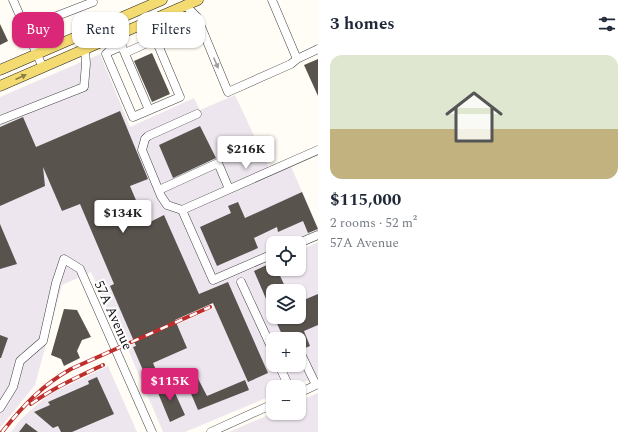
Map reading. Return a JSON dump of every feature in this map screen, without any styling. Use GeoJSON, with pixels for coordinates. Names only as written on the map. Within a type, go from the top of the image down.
{"type":"FeatureCollection","features":[{"type":"Feature","properties":{"kind":"main road"},"geometry":{"type":"LineString","coordinates":[[0,70],[162,0]]}},
{"type":"Feature","properties":{"kind":"main road"},"geometry":{"type":"LineString","coordinates":[[169,12],[198,0]]}},
{"type":"Feature","properties":{"kind":"main road"},"geometry":{"type":"LineString","coordinates":[[0,86],[85,49]]}},
{"type":"Feature","properties":{"kind":"street"},"geometry":{"type":"LineString","coordinates":[[13,0],[19,12]]}},
{"type":"Feature","properties":{"kind":"street"},"geometry":{"type":"LineString","coordinates":[[64,13],[93,2],[92,0]]}},
{"type":"Feature","properties":{"kind":"street"},"geometry":{"type":"LineString","coordinates":[[272,0],[297,59]]}},
{"type":"Feature","properties":{"kind":"street"},"geometry":{"type":"LineString","coordinates":[[185,5],[197,17],[228,92],[291,64],[297,59],[318,49]]}},
{"type":"Feature","properties":{"kind":"street"},"geometry":{"type":"LineString","coordinates":[[137,45],[108,52],[106,54],[133,117],[180,97],[160,48]]}},
{"type":"Feature","properties":{"kind":"street"},"geometry":{"type":"LineString","coordinates":[[34,48],[43,68]]}},
{"type":"Feature","properties":{"kind":"street"},"geometry":{"type":"LineString","coordinates":[[0,120],[84,87],[86,64],[85,49]]}},
{"type":"Feature","properties":{"kind":"street"},"geometry":{"type":"LineString","coordinates":[[123,49],[149,110]]}},
{"type":"Feature","properties":{"kind":"street"},"geometry":{"type":"LineString","coordinates":[[197,114],[148,136],[144,140],[142,150],[159,190],[168,204],[182,210],[213,280],[266,257]]}},
{"type":"Feature","properties":{"kind":"street"},"geometry":{"type":"LineString","coordinates":[[182,210],[318,150]]}},
{"type":"Feature","properties":{"kind":"street"},"geometry":{"type":"LineString","coordinates":[[159,190],[218,164],[229,188]]}},
{"type":"Feature","properties":{"kind":"street"},"geometry":{"type":"LineString","coordinates":[[306,240],[318,235]]}},
{"type":"Feature","properties":{"kind":"street","name":"57A Avenue"},"geometry":{"type":"LineString","coordinates":[[0,408],[13,388],[20,361],[43,341],[56,283],[64,259],[80,269],[152,432]]}},
{"type":"Feature","properties":{"kind":"street"},"geometry":{"type":"LineString","coordinates":[[241,282],[266,337]]}},
{"type":"Feature","properties":{"kind":"street"},"geometry":{"type":"LineString","coordinates":[[306,364],[317,385],[306,389]]}},
{"type":"Feature","properties":{"kind":"street"},"geometry":{"type":"LineString","coordinates":[[211,432],[266,407]]}},
{"type":"Feature","properties":{"kind":"shaded area"},"geometry":{"type":"Polygon","coordinates":[[[100,54],[130,127],[194,98],[200,110],[235,95],[270,170],[289,162],[318,228],[318,232],[306,237],[266,236],[266,276],[273,276],[273,284],[266,284],[266,324],[300,324],[304,332],[266,332],[266,372],[306,372],[306,332],[304,332],[301,324],[306,324],[306,284],[284,284],[280,276],[306,276],[306,248],[318,242],[318,376],[306,381],[266,380],[266,398],[185,432],[163,432],[127,347],[214,308],[212,303],[123,343],[91,272],[62,285],[35,385],[0,428],[0,97],[100,54]]]}},
{"type":"Feature","properties":{"kind":"shaded area"},"geometry":{"type":"Polygon","coordinates":[[[108,366],[137,432],[11,432],[21,419],[48,395],[108,366]]]}},
{"type":"Feature","properties":{"kind":"shaded area"},"geometry":{"type":"Polygon","coordinates":[[[318,393],[318,432],[229,432],[266,416],[266,420],[306,420],[306,398],[318,393]]]}},
{"type":"Feature","properties":{"kind":"building"},"geometry":{"type":"Polygon","coordinates":[[[0,24],[8,41],[0,45],[0,24]]]}},
{"type":"Feature","properties":{"kind":"building"},"geometry":{"type":"Polygon","coordinates":[[[152,53],[170,94],[152,102],[134,61],[152,53]]]}},
{"type":"Feature","properties":{"kind":"building"},"geometry":{"type":"Polygon","coordinates":[[[318,59],[318,96],[304,65],[318,59]]]}},
{"type":"Feature","properties":{"kind":"building"},"geometry":{"type":"Polygon","coordinates":[[[120,111],[148,179],[130,186],[146,224],[164,215],[199,294],[228,282],[266,368],[266,372],[268,373],[248,382],[213,303],[175,320],[187,348],[153,363],[156,370],[145,375],[133,347],[136,346],[110,286],[114,284],[80,204],[62,211],[43,167],[45,186],[0,206],[0,127],[23,117],[36,147],[120,111]]]}},
{"type":"Feature","properties":{"kind":"building"},"geometry":{"type":"Polygon","coordinates":[[[200,126],[216,158],[173,178],[159,145],[200,126]]]}},
{"type":"Feature","properties":{"kind":"building"},"geometry":{"type":"Polygon","coordinates":[[[302,192],[318,229],[308,233],[303,221],[278,232],[277,227],[254,238],[258,248],[217,266],[200,227],[231,213],[228,206],[238,202],[245,218],[302,192]]]}},
{"type":"Feature","properties":{"kind":"building"},"geometry":{"type":"Polygon","coordinates":[[[0,224],[17,264],[0,269],[0,224]]]}},
{"type":"Feature","properties":{"kind":"building"},"geometry":{"type":"Polygon","coordinates":[[[266,265],[266,276],[280,276],[284,284],[266,284],[266,299],[254,271],[266,265]]]}},
{"type":"Feature","properties":{"kind":"building"},"geometry":{"type":"Polygon","coordinates":[[[318,294],[318,325],[304,332],[281,332],[277,324],[306,324],[306,299],[318,294]]]}},
{"type":"Feature","properties":{"kind":"building"},"geometry":{"type":"Polygon","coordinates":[[[64,309],[77,310],[91,337],[82,340],[77,351],[80,358],[64,366],[61,359],[51,355],[64,309]]]}},
{"type":"Feature","properties":{"kind":"building"},"geometry":{"type":"Polygon","coordinates":[[[0,335],[8,338],[1,358],[0,358],[0,335]]]}},
{"type":"Feature","properties":{"kind":"building"},"geometry":{"type":"Polygon","coordinates":[[[306,336],[310,346],[306,348],[306,336]]]}},
{"type":"Feature","properties":{"kind":"building"},"geometry":{"type":"Polygon","coordinates":[[[194,371],[207,396],[245,380],[249,390],[198,410],[183,375],[194,371]]]}},
{"type":"Feature","properties":{"kind":"building"},"geometry":{"type":"Polygon","coordinates":[[[97,377],[114,414],[72,432],[61,432],[58,426],[53,428],[34,412],[50,405],[48,402],[89,384],[88,381],[97,377]]]}},
{"type":"Feature","properties":{"kind":"building"},"geometry":{"type":"Polygon","coordinates":[[[170,382],[185,415],[170,422],[156,388],[170,382]]]}},
{"type":"Feature","properties":{"kind":"building"},"geometry":{"type":"Polygon","coordinates":[[[26,423],[38,432],[19,432],[26,423]]]}},
{"type":"Feature","properties":{"kind":"railway"},"geometry":{"type":"LineString","coordinates":[[2,432],[33,397],[61,375],[71,369],[210,307]]}},
{"type":"Feature","properties":{"kind":"railway"},"geometry":{"type":"LineString","coordinates":[[31,404],[75,378],[103,365]]}}]}
